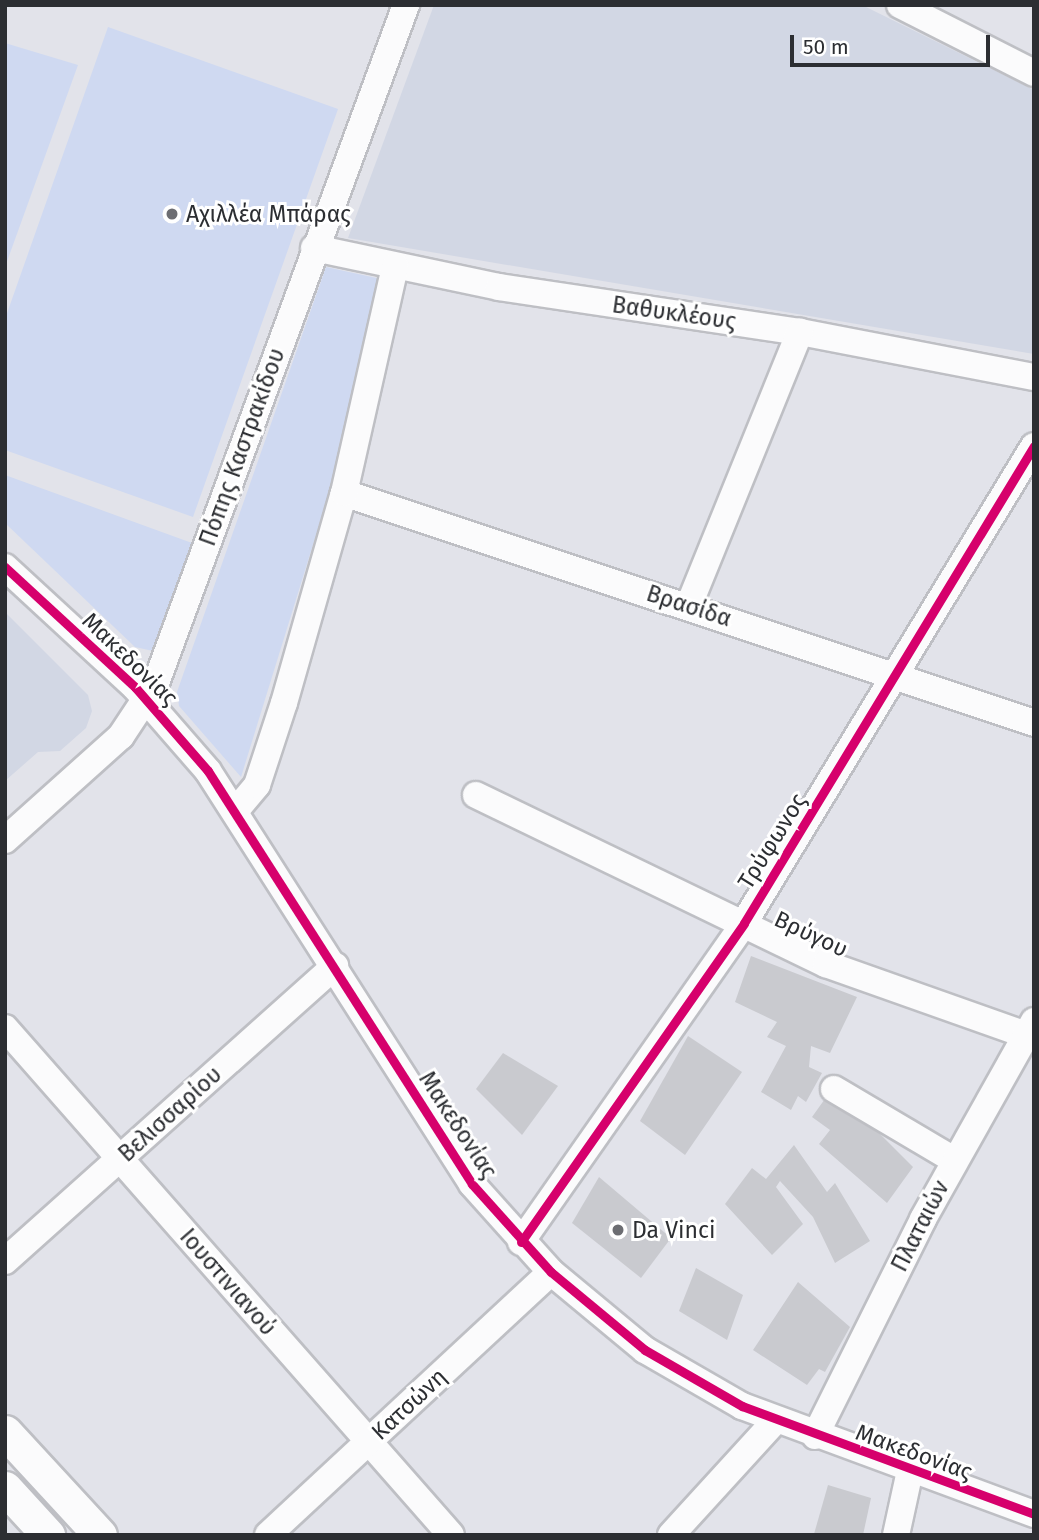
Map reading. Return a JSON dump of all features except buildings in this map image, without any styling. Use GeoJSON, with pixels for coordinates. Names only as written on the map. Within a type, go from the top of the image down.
{"type":"FeatureCollection","features":[{"type":"Feature","properties":{"kind":"main road"},"geometry":{"type":"LineString","coordinates":[[5,1432],[100,1535]]}},
{"type":"Feature","properties":{"kind":"main road"},"geometry":{"type":"LineString","coordinates":[[5,1488],[48,1535]]}},
{"type":"Feature","properties":{"kind":"street","name":"Πόπης Καστρακίδου"},"geometry":{"type":"LineString","coordinates":[[5,839],[103,754],[148,700],[406,5]]}},
{"type":"Feature","properties":{"kind":"street"},"geometry":{"type":"LineString","coordinates":[[900,5],[1034,73]]}},
{"type":"Feature","properties":{"kind":"street","name":"Βαθυκλέους"},"geometry":{"type":"LineString","coordinates":[[314,248],[395,266],[800,331],[1034,377]]}},
{"type":"Feature","properties":{"kind":"street"},"geometry":{"type":"LineString","coordinates":[[237,809],[262,772],[344,493],[395,266]]}},
{"type":"Feature","properties":{"kind":"street"},"geometry":{"type":"LineString","coordinates":[[689,605],[800,331]]}},
{"type":"Feature","properties":{"kind":"street","name":"Τρύφωνος"},"geometry":{"type":"LineString","coordinates":[[521,1242],[744,923],[897,677],[1034,446]]}},
{"type":"Feature","properties":{"kind":"street","name":"Βρασίδα"},"geometry":{"type":"LineString","coordinates":[[344,493],[689,605],[1034,723]]}},
{"type":"Feature","properties":{"kind":"street","name":"Μακεδονίας"},"geometry":{"type":"LineString","coordinates":[[5,567],[148,700],[237,809],[472,1184],[521,1242],[551,1272],[645,1350],[775,1420],[1034,1514]]}},
{"type":"Feature","properties":{"kind":"street","name":"Βρύγου"},"geometry":{"type":"LineString","coordinates":[[476,795],[847,972],[1029,1027]]}},
{"type":"Feature","properties":{"kind":"street","name":"Βελισσαρίου"},"geometry":{"type":"LineString","coordinates":[[5,1261],[335,967]]}},
{"type":"Feature","properties":{"kind":"street","name":"Πλαταιών"},"geometry":{"type":"LineString","coordinates":[[815,1436],[954,1160],[1029,1027]]}},
{"type":"Feature","properties":{"kind":"street","name":"Ιουστινιανού"},"geometry":{"type":"LineString","coordinates":[[5,1028],[451,1535]]}},
{"type":"Feature","properties":{"kind":"street"},"geometry":{"type":"LineString","coordinates":[[834,1089],[954,1160]]}},
{"type":"Feature","properties":{"kind":"street","name":"Κατσώνη"},"geometry":{"type":"LineString","coordinates":[[268,1535],[551,1272]]}},
{"type":"Feature","properties":{"kind":"street"},"geometry":{"type":"LineString","coordinates":[[671,1535],[775,1420]]}},
{"type":"Feature","properties":{"kind":"street"},"geometry":{"type":"LineString","coordinates":[[896,1535],[910,1471]]}},
{"type":"Feature","properties":{"kind":"shaded area"},"geometry":{"type":"Polygon","coordinates":[[[434,5],[862,5],[1034,90],[1034,354],[348,238],[434,5]]]}},
{"type":"Feature","properties":{"kind":"shaded area","name":"Αχιλλέα Μπάρας"},"geometry":{"type":"Polygon","coordinates":[[[108,27],[338,109],[193,517],[5,450],[5,319],[108,27]]]}},
{"type":"Feature","properties":{"kind":"shaded area"},"geometry":{"type":"Polygon","coordinates":[[[5,43],[78,65],[5,267],[5,43]]]}},
{"type":"Feature","properties":{"kind":"shaded area"},"geometry":{"type":"Polygon","coordinates":[[[326,267],[381,279],[333,480],[241,777],[179,706],[177,692],[326,267]]]}},
{"type":"Feature","properties":{"kind":"shaded area"},"geometry":{"type":"Polygon","coordinates":[[[5,475],[192,543],[153,651],[135,647],[5,523],[5,475]]]}},
{"type":"Feature","properties":{"kind":"shaded area"},"geometry":{"type":"Polygon","coordinates":[[[5,612],[88,695],[92,711],[86,728],[60,751],[38,752],[5,781],[5,612]]]}},
{"type":"Feature","properties":{"kind":"cycle path"},"geometry":{"type":"LineString","coordinates":[[521,1242],[744,923],[1034,446]]}},
{"type":"Feature","properties":{"kind":"cycle path"},"geometry":{"type":"LineString","coordinates":[[5,567],[135,687],[208,771],[472,1184],[551,1272],[645,1350],[742,1406],[1034,1514]]}},
{"type":"Feature","properties":{"kind":"place","name":"Αχιλλέα Μπάρας"},"geometry":{"type":"Point","coordinates":[172,214]}},
{"type":"Feature","properties":{"kind":"place","name":"Da Vinci"},"geometry":{"type":"Point","coordinates":[618,1230]}}]}
